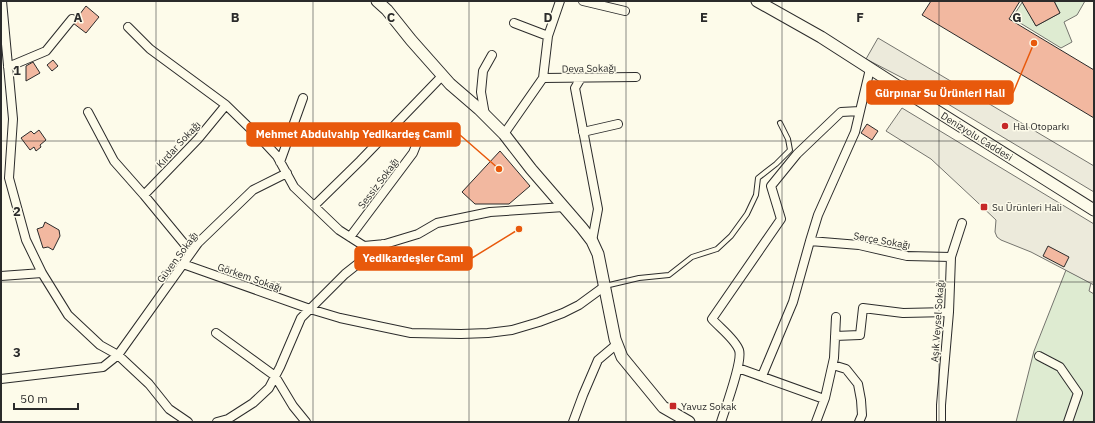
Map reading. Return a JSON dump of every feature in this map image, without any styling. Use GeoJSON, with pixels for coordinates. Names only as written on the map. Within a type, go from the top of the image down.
{"type":"FeatureCollection","features":[{"type":"Feature","properties":{"kind":"main road"},"geometry":{"type":"LineString","coordinates":[[377,1],[387,10],[450,84],[504,134],[531,169],[592,241],[598,254],[617,344],[622,357],[664,407],[689,422]]}},
{"type":"Feature","properties":{"kind":"main road","name":"Denizyolu Caddesi"},"geometry":{"type":"LineString","coordinates":[[757,1],[821,37],[1094,210]]}},
{"type":"Feature","properties":{"kind":"street"},"geometry":{"type":"LineString","coordinates":[[2,1],[2,25],[13,119],[9,178],[26,240],[42,273],[68,314],[100,345],[118,355],[148,384],[178,419],[188,422]]}},
{"type":"Feature","properties":{"kind":"street"},"geometry":{"type":"LineString","coordinates":[[504,134],[543,78],[548,36],[560,1]]}},
{"type":"Feature","properties":{"kind":"street"},"geometry":{"type":"LineString","coordinates":[[582,1],[625,11]]}},
{"type":"Feature","properties":{"kind":"street"},"geometry":{"type":"LineString","coordinates":[[8,67],[46,50],[72,19]]}},
{"type":"Feature","properties":{"kind":"street"},"geometry":{"type":"LineString","coordinates":[[514,23],[548,36]]}},
{"type":"Feature","properties":{"kind":"street"},"geometry":{"type":"LineString","coordinates":[[128,27],[150,49],[226,105],[277,156],[294,187],[339,230],[364,246],[383,244],[418,234],[437,223],[490,212],[564,207]]}},
{"type":"Feature","properties":{"kind":"street"},"geometry":{"type":"LineString","coordinates":[[485,115],[482,92],[483,71],[492,55]]}},
{"type":"Feature","properties":{"kind":"street"},"geometry":{"type":"LineString","coordinates":[[762,376],[793,302],[818,216],[855,132],[870,68]]}},
{"type":"Feature","properties":{"kind":"street"},"geometry":{"type":"LineString","coordinates":[[314,206],[360,161],[443,75]]}},
{"type":"Feature","properties":{"kind":"street","name":"Deva Sokağı"},"geometry":{"type":"LineString","coordinates":[[543,78],[636,77]]}},
{"type":"Feature","properties":{"kind":"street"},"geometry":{"type":"LineString","coordinates":[[581,78],[575,88],[598,210],[592,241]]}},
{"type":"Feature","properties":{"kind":"street"},"geometry":{"type":"LineString","coordinates":[[280,162],[303,98]]}},
{"type":"Feature","properties":{"kind":"street","name":"Kırdar Sokağı"},"geometry":{"type":"LineString","coordinates":[[144,195],[198,139],[226,105]]}},
{"type":"Feature","properties":{"kind":"street"},"geometry":{"type":"LineString","coordinates":[[721,422],[738,368],[739,351],[732,339],[712,319],[781,219],[771,186],[797,154],[841,112],[860,111]]}},
{"type":"Feature","properties":{"kind":"street"},"geometry":{"type":"LineString","coordinates":[[88,112],[114,161],[191,252]]}},
{"type":"Feature","properties":{"kind":"street","name":"Sessiz Sokağı"},"geometry":{"type":"LineString","coordinates":[[350,237],[413,153],[417,143],[410,134],[397,123]]}},
{"type":"Feature","properties":{"kind":"street"},"geometry":{"type":"LineString","coordinates":[[583,132],[618,124]]}},
{"type":"Feature","properties":{"kind":"street","name":"Güven Sokağı"},"geometry":{"type":"LineString","coordinates":[[1,379],[103,367],[118,355],[198,243],[253,190],[286,173]]}},
{"type":"Feature","properties":{"kind":"street","name":"Aşık Veysel Sokağı"},"geometry":{"type":"LineString","coordinates":[[941,422],[941,405],[949,312],[951,257],[962,223]]}},
{"type":"Feature","properties":{"kind":"street","name":"Serçe Sokağı"},"geometry":{"type":"LineString","coordinates":[[810,241],[859,245],[906,256],[951,257]]}},
{"type":"Feature","properties":{"kind":"street"},"geometry":{"type":"LineString","coordinates":[[217,422],[228,419],[253,403],[269,388],[301,318],[344,274],[383,244]]}},
{"type":"Feature","properties":{"kind":"street","name":"Görkem Sokağı"},"geometry":{"type":"LineString","coordinates":[[182,264],[310,309],[353,321],[411,333],[461,334],[512,330],[563,313],[579,305],[605,286]]}},
{"type":"Feature","properties":{"kind":"street"},"geometry":{"type":"LineString","coordinates":[[1,276],[42,273]]}},
{"type":"Feature","properties":{"kind":"street"},"geometry":{"type":"LineString","coordinates":[[835,336],[860,335],[863,308],[903,313],[949,312]]}},
{"type":"Feature","properties":{"kind":"street"},"geometry":{"type":"LineString","coordinates":[[816,422],[824,399],[834,358],[836,317]]}},
{"type":"Feature","properties":{"kind":"street"},"geometry":{"type":"LineString","coordinates":[[216,333],[275,376],[293,406],[306,422]]}},
{"type":"Feature","properties":{"kind":"street"},"geometry":{"type":"LineString","coordinates":[[573,422],[598,360],[617,344]]}},
{"type":"Feature","properties":{"kind":"street"},"geometry":{"type":"LineString","coordinates":[[1039,356],[1060,367],[1078,393],[1068,422]]}},
{"type":"Feature","properties":{"kind":"street"},"geometry":{"type":"LineString","coordinates":[[832,365],[846,369],[858,384],[862,415],[859,422]]}},
{"type":"Feature","properties":{"kind":"street"},"geometry":{"type":"LineString","coordinates":[[738,368],[824,399]]}},
{"type":"Feature","properties":{"kind":"lane"},"geometry":{"type":"LineString","coordinates":[[605,286],[639,278],[669,275],[692,257],[717,249],[731,236],[747,214],[756,195],[758,178],[776,164],[790,150],[788,139],[780,123]]}},
{"type":"Feature","properties":{"kind":"green space"},"geometry":{"type":"Polygon","coordinates":[[[1023,1],[1025,1],[1023,2],[1036,26],[1060,13],[1054,1],[1085,1],[1077,15],[1064,22],[1072,42],[1061,48],[1012,18],[1023,1]]]}},
{"type":"Feature","properties":{"kind":"green space"},"geometry":{"type":"Polygon","coordinates":[[[1066,270],[1091,283],[1089,291],[1094,294],[1094,422],[1016,422],[1034,351],[1066,270]]]}},
{"type":"Feature","properties":{"kind":"shaded area","name":"Hal Otoparkı"},"geometry":{"type":"Polygon","coordinates":[[[878,38],[1094,166],[1094,192],[918,86],[866,59],[878,38]]]}},
{"type":"Feature","properties":{"kind":"shaded area"},"geometry":{"type":"Polygon","coordinates":[[[902,108],[1094,224],[1094,285],[1031,252],[997,237],[995,232],[996,220],[931,159],[886,131],[902,108]]]}},
{"type":"Feature","properties":{"kind":"building"},"geometry":{"type":"Polygon","coordinates":[[[931,1],[1020,1],[1009,19],[1094,70],[1094,118],[922,15],[931,1]]]}},
{"type":"Feature","properties":{"kind":"building"},"geometry":{"type":"Polygon","coordinates":[[[1054,1],[1060,13],[1036,26],[1022,2],[1054,1]]]}},
{"type":"Feature","properties":{"kind":"building"},"geometry":{"type":"Polygon","coordinates":[[[86,6],[99,17],[86,33],[73,23],[86,6]]]}},
{"type":"Feature","properties":{"kind":"building"},"geometry":{"type":"Polygon","coordinates":[[[53,60],[58,66],[52,71],[47,65],[53,60]]]}},
{"type":"Feature","properties":{"kind":"building"},"geometry":{"type":"Polygon","coordinates":[[[33,62],[40,73],[26,81],[26,66],[33,62]]]}},
{"type":"Feature","properties":{"kind":"building"},"geometry":{"type":"Polygon","coordinates":[[[867,124],[878,131],[872,140],[861,133],[867,124]]]}},
{"type":"Feature","properties":{"kind":"building"},"geometry":{"type":"Polygon","coordinates":[[[39,130],[46,140],[36,151],[34,147],[30,150],[21,138],[31,131],[34,134],[39,130]]]}},
{"type":"Feature","properties":{"kind":"building"},"geometry":{"type":"Polygon","coordinates":[[[500,151],[530,186],[509,204],[475,204],[462,192],[500,151]]]}},
{"type":"Feature","properties":{"kind":"building"},"geometry":{"type":"Polygon","coordinates":[[[45,222],[59,230],[60,236],[53,250],[48,247],[43,248],[37,229],[43,227],[45,222]]]}},
{"type":"Feature","properties":{"kind":"building"},"geometry":{"type":"Polygon","coordinates":[[[1048,246],[1069,257],[1064,267],[1043,256],[1048,246]]]}},
{"type":"Feature","properties":{"kind":"place","name":"Gürpınar Su Ürünleri Hali"},"geometry":{"type":"Point","coordinates":[1034,43]}},
{"type":"Feature","properties":{"kind":"place","name":"Hal Otoparkı"},"geometry":{"type":"Point","coordinates":[1005,126]}},
{"type":"Feature","properties":{"kind":"place","name":"Mehmet Abdulvahip Yedikardeş Camii"},"geometry":{"type":"Point","coordinates":[499,169]}},
{"type":"Feature","properties":{"kind":"place","name":"Su Ürünleri Hali"},"geometry":{"type":"Point","coordinates":[984,207]}},
{"type":"Feature","properties":{"kind":"place","name":"Yedikardeşler Cami"},"geometry":{"type":"Point","coordinates":[519,229]}},
{"type":"Feature","properties":{"kind":"place","name":"Yavuz Sokak"},"geometry":{"type":"Point","coordinates":[673,406]}}]}
